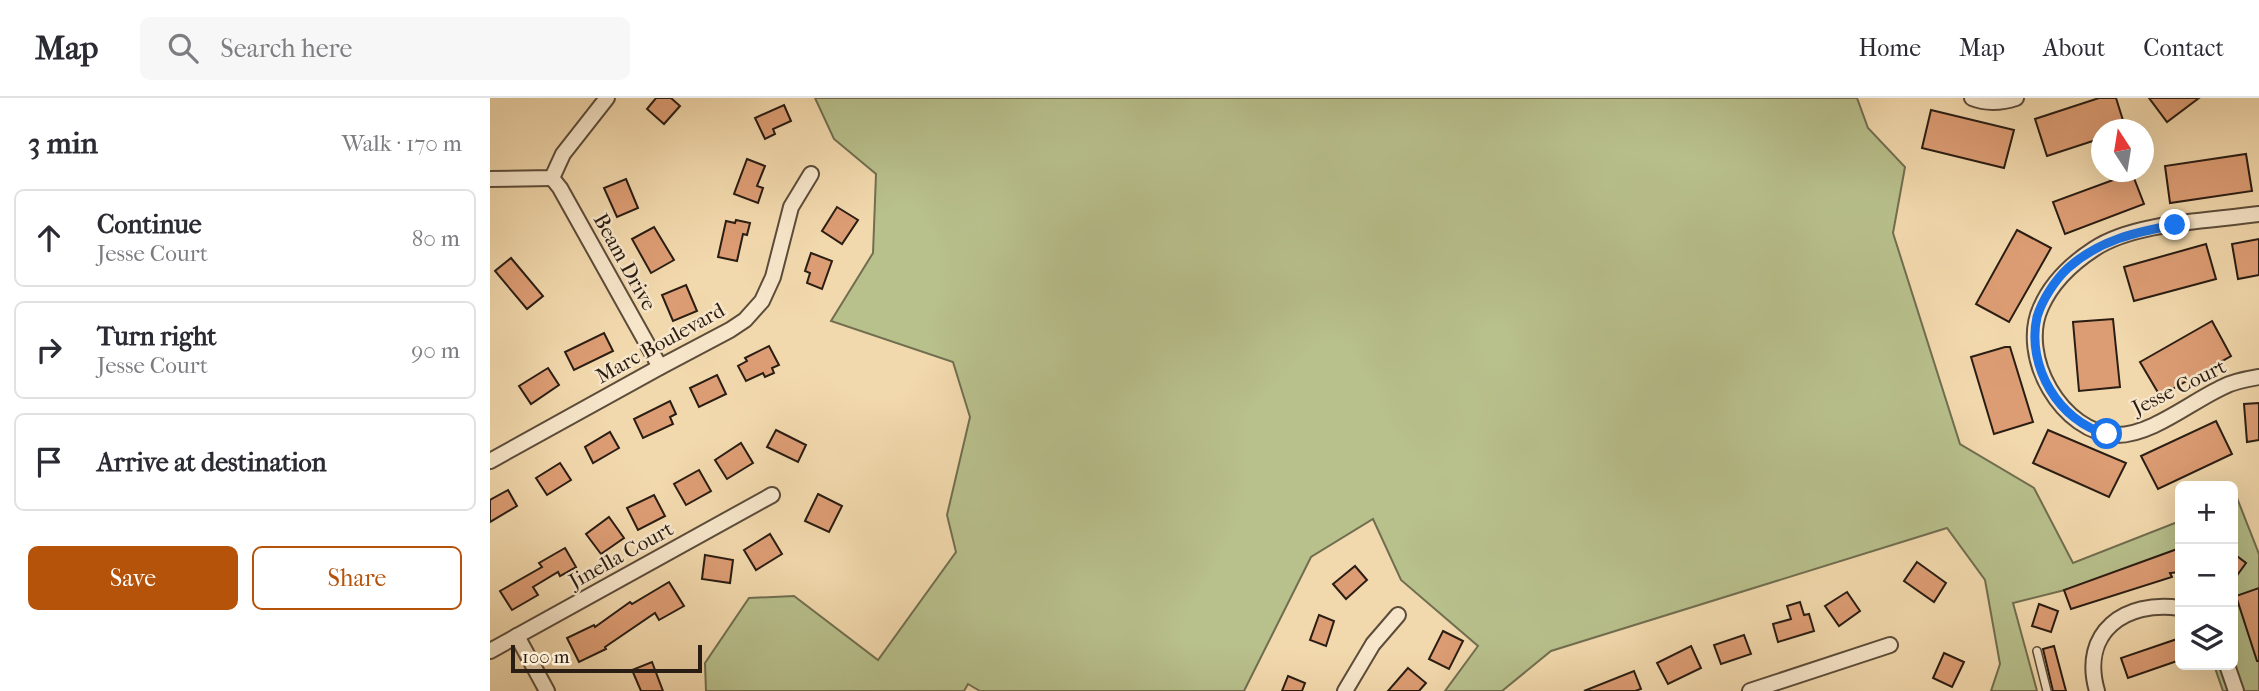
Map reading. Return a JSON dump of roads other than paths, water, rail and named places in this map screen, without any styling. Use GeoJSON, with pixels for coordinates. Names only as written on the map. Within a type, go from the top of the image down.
{"type":"FeatureCollection","features":[{"type":"Feature","properties":{"kind":"street"},"geometry":{"type":"LineString","coordinates":[[490,179],[552,178],[563,155],[607,98]]}},
{"type":"Feature","properties":{"kind":"street"},"geometry":{"type":"LineString","coordinates":[[1972,98],[1986,103],[2017,98]]}},
{"type":"Feature","properties":{"kind":"street","name":"Marc Boulevard"},"geometry":{"type":"LineString","coordinates":[[490,461],[730,330],[751,314],[762,301],[773,277],[791,206],[811,174]]}},
{"type":"Feature","properties":{"kind":"street","name":"Beam Drive"},"geometry":{"type":"LineString","coordinates":[[552,178],[660,367]]}},
{"type":"Feature","properties":{"kind":"street","name":"Jesse Court"},"geometry":{"type":"LineString","coordinates":[[2259,214],[2134,232],[2097,247],[2068,268],[2054,284],[2041,307],[2035,332],[2038,358],[2050,391],[2066,411],[2084,424],[2107,434],[2141,430],[2224,386],[2259,377]]}},
{"type":"Feature","properties":{"kind":"street","name":"Jinella Court"},"geometry":{"type":"LineString","coordinates":[[490,652],[772,495]]}},
{"type":"Feature","properties":{"kind":"street"},"geometry":{"type":"LineString","coordinates":[[2097,691],[2093,679],[2093,664],[2105,629],[2121,616],[2141,608],[2161,605],[2175,607]]}},
{"type":"Feature","properties":{"kind":"street"},"geometry":{"type":"LineString","coordinates":[[1345,691],[1373,644],[1398,615]]}},
{"type":"Feature","properties":{"kind":"street"},"geometry":{"type":"LineString","coordinates":[[517,636],[547,691]]}},
{"type":"Feature","properties":{"kind":"street"},"geometry":{"type":"LineString","coordinates":[[1750,691],[1890,645]]}},
{"type":"Feature","properties":{"kind":"street"},"geometry":{"type":"LineString","coordinates":[[2229,670],[2236,691]]}},
{"type":"Feature","properties":{"kind":"lane"},"geometry":{"type":"LineString","coordinates":[[2037,651],[2047,691]]}}]}
